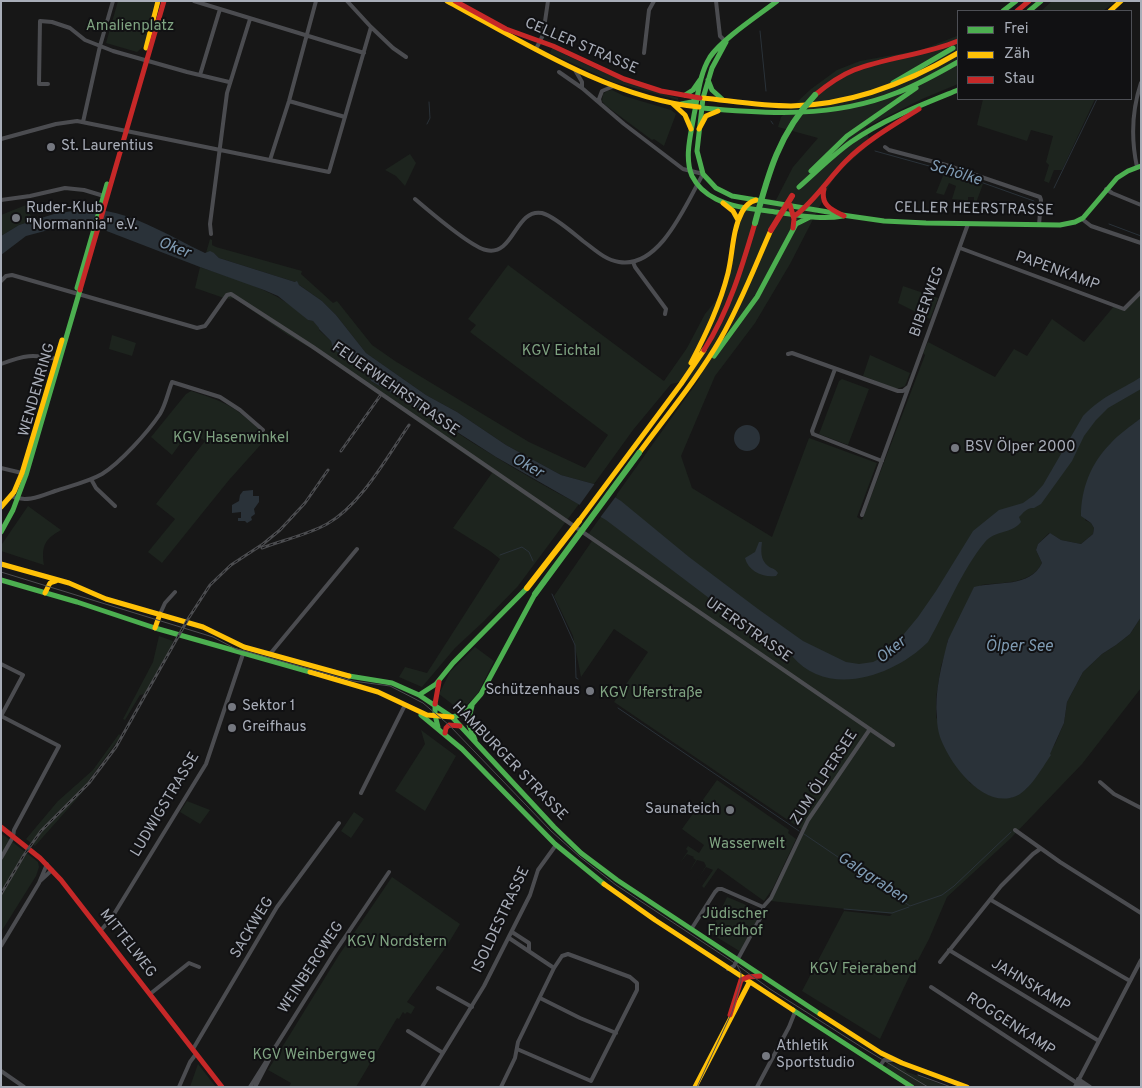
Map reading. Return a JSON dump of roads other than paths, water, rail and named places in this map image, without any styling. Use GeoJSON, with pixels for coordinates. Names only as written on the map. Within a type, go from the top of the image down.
{"type":"FeatureCollection","features":[{"type":"Feature","properties":{"kind":"main road"},"geometry":{"type":"LineString","coordinates":[[145,60],[158,1]]}},
{"type":"Feature","properties":{"kind":"main road"},"geometry":{"type":"LineString","coordinates":[[145,60],[164,1]]}},
{"type":"Feature","properties":{"kind":"main road","name":"CELLER STRASSE"},"geometry":{"type":"LineString","coordinates":[[448,1],[536,49],[614,86],[673,104],[700,102]]}},
{"type":"Feature","properties":{"kind":"main road","name":"CELLER STRASSE"},"geometry":{"type":"LineString","coordinates":[[455,1],[514,33],[540,41],[617,77],[700,102]]}},
{"type":"Feature","properties":{"kind":"main road"},"geometry":{"type":"LineString","coordinates":[[681,96],[693,90],[706,78],[726,42],[777,1]]}},
{"type":"Feature","properties":{"kind":"main road"},"geometry":{"type":"LineString","coordinates":[[1004,10],[1016,1]]}},
{"type":"Feature","properties":{"kind":"main road"},"geometry":{"type":"LineString","coordinates":[[1018,10],[1030,1]]}},
{"type":"Feature","properties":{"kind":"main road"},"geometry":{"type":"LineString","coordinates":[[1030,10],[1041,1]]}},
{"type":"Feature","properties":{"kind":"main road"},"geometry":{"type":"LineString","coordinates":[[1111,10],[1121,1]]}},
{"type":"Feature","properties":{"kind":"main road"},"geometry":{"type":"LineString","coordinates":[[421,715],[436,718],[452,717],[460,715],[473,705],[481,694],[536,594],[694,365],[722,317],[736,287],[764,186],[778,147],[802,108],[815,95],[839,77],[860,68],[921,55],[957,43]]}},
{"type":"Feature","properties":{"kind":"main road"},"geometry":{"type":"LineString","coordinates":[[877,92],[957,44]]}},
{"type":"Feature","properties":{"kind":"main road"},"geometry":{"type":"LineString","coordinates":[[700,102],[723,100],[763,105],[792,106],[830,103],[877,92],[917,76],[957,54]]}},
{"type":"Feature","properties":{"kind":"main road","name":"WENDENRING"},"geometry":{"type":"LineString","coordinates":[[1,532],[22,474],[58,360],[145,60]]}},
{"type":"Feature","properties":{"kind":"main road"},"geometry":{"type":"LineString","coordinates":[[694,380],[730,321],[771,230],[798,187],[828,153],[856,129],[932,77],[957,63]]}},
{"type":"Feature","properties":{"kind":"main road"},"geometry":{"type":"LineString","coordinates":[[700,102],[722,110],[776,114],[831,111],[885,97],[932,77]]}},
{"type":"Feature","properties":{"kind":"main road"},"geometry":{"type":"LineString","coordinates":[[706,78],[712,90],[723,100]]}},
{"type":"Feature","properties":{"kind":"main road"},"geometry":{"type":"LineString","coordinates":[[703,174],[697,154],[700,102],[706,78]]}},
{"type":"Feature","properties":{"kind":"main road"},"geometry":{"type":"LineString","coordinates":[[700,102],[706,78]]}},
{"type":"Feature","properties":{"kind":"main road"},"geometry":{"type":"LineString","coordinates":[[798,187],[860,136],[906,111],[957,90]]}},
{"type":"Feature","properties":{"kind":"main road"},"geometry":{"type":"LineString","coordinates":[[795,215],[806,207],[842,165],[860,149],[892,126],[938,98]]}},
{"type":"Feature","properties":{"kind":"main road","name":"CELLER HEERSTRASSE"},"geometry":{"type":"LineString","coordinates":[[700,102],[691,133],[689,156],[691,172],[698,184],[708,195],[723,203],[744,208],[828,218],[844,216],[899,221],[1039,225],[1067,224],[1082,219]]}},
{"type":"Feature","properties":{"kind":"main road"},"geometry":{"type":"LineString","coordinates":[[673,104],[688,118],[691,133]]}},
{"type":"Feature","properties":{"kind":"main road"},"geometry":{"type":"LineString","coordinates":[[699,129],[706,116],[722,110]]}},
{"type":"Feature","properties":{"kind":"main road"},"geometry":{"type":"LineString","coordinates":[[1082,219],[1106,189],[1120,176],[1139,166]]}},
{"type":"Feature","properties":{"kind":"main road","name":"CELLER HEERSTRASSE"},"geometry":{"type":"LineString","coordinates":[[703,174],[710,183],[723,193],[735,197],[826,210],[844,216]]}},
{"type":"Feature","properties":{"kind":"main road"},"geometry":{"type":"LineString","coordinates":[[825,185],[822,194],[823,201],[827,207],[844,216]]}},
{"type":"Feature","properties":{"kind":"main road"},"geometry":{"type":"LineString","coordinates":[[667,403],[712,322],[727,276],[738,220],[748,203],[756,200]]}},
{"type":"Feature","properties":{"kind":"main road"},"geometry":{"type":"LineString","coordinates":[[723,203],[733,211],[738,220]]}},
{"type":"Feature","properties":{"kind":"main road"},"geometry":{"type":"LineString","coordinates":[[790,205],[795,215],[793,229]]}},
{"type":"Feature","properties":{"kind":"main road"},"geometry":{"type":"LineString","coordinates":[[419,695],[439,682],[457,658],[527,588],[545,566],[734,330],[766,282],[793,229],[798,222],[810,217]]}},
{"type":"Feature","properties":{"kind":"main road","name":"WENDENRING"},"geometry":{"type":"LineString","coordinates":[[1,507],[14,498],[58,360]]}},
{"type":"Feature","properties":{"kind":"main road","name":"HAMBURGER STRASSE"},"geometry":{"type":"LineString","coordinates":[[1,564],[59,581],[106,599],[203,627],[244,647],[354,678],[392,682],[419,695],[452,717],[475,740],[529,802],[581,852],[638,896],[692,928],[761,976],[897,1061],[967,1087]]}},
{"type":"Feature","properties":{"kind":"main road","name":"HAMBURGER STRASSE"},"geometry":{"type":"LineString","coordinates":[[1,580],[155,628],[363,687],[393,698],[446,733],[556,845],[617,895],[912,1087]]}},
{"type":"Feature","properties":{"kind":"main road"},"geometry":{"type":"LineString","coordinates":[[45,593],[50,582],[59,581]]}},
{"type":"Feature","properties":{"kind":"main road"},"geometry":{"type":"LineString","coordinates":[[155,628],[160,614]]}},
{"type":"Feature","properties":{"kind":"main road"},"geometry":{"type":"LineString","coordinates":[[438,728],[435,704],[439,682]]}},
{"type":"Feature","properties":{"kind":"main road"},"geometry":{"type":"LineString","coordinates":[[473,705],[468,722],[475,740]]}},
{"type":"Feature","properties":{"kind":"main road"},"geometry":{"type":"LineString","coordinates":[[446,733],[446,728],[449,725],[461,726]]}},
{"type":"Feature","properties":{"kind":"main road","name":"MITTELWEG"},"geometry":{"type":"LineString","coordinates":[[1,827],[47,864],[101,930],[222,1087]]}},
{"type":"Feature","properties":{"kind":"main road"},"geometry":{"type":"LineString","coordinates":[[695,1087],[747,980],[740,961]]}},
{"type":"Feature","properties":{"kind":"main road"},"geometry":{"type":"LineString","coordinates":[[747,980],[761,976]]}},
{"type":"Feature","properties":{"kind":"street"},"geometry":{"type":"LineString","coordinates":[[83,122],[100,46],[113,1]]}},
{"type":"Feature","properties":{"kind":"street"},"geometry":{"type":"LineString","coordinates":[[194,1],[306,37],[364,53]]}},
{"type":"Feature","properties":{"kind":"street"},"geometry":{"type":"LineString","coordinates":[[270,160],[289,101],[316,1]]}},
{"type":"Feature","properties":{"kind":"street"},"geometry":{"type":"LineString","coordinates":[[347,1],[370,27],[406,57]]}},
{"type":"Feature","properties":{"kind":"street"},"geometry":{"type":"LineString","coordinates":[[536,49],[545,26],[548,1]]}},
{"type":"Feature","properties":{"kind":"street"},"geometry":{"type":"LineString","coordinates":[[644,53],[649,10],[654,1]]}},
{"type":"Feature","properties":{"kind":"street"},"geometry":{"type":"LineString","coordinates":[[716,1],[720,36],[726,42]]}},
{"type":"Feature","properties":{"kind":"street"},"geometry":{"type":"LineString","coordinates":[[200,75],[220,9]]}},
{"type":"Feature","properties":{"kind":"street"},"geometry":{"type":"LineString","coordinates":[[211,234],[210,224],[229,82],[250,19]]}},
{"type":"Feature","properties":{"kind":"street"},"geometry":{"type":"LineString","coordinates":[[48,84],[40,84],[40,21],[52,22],[70,28],[85,40],[100,46],[229,82]]}},
{"type":"Feature","properties":{"kind":"street"},"geometry":{"type":"LineString","coordinates":[[1,139],[56,124],[71,121],[83,122],[329,172],[370,27]]}},
{"type":"Feature","properties":{"kind":"street","name":"CELLER STRASSE"},"geometry":{"type":"LineString","coordinates":[[574,68],[579,74],[582,88]]}},
{"type":"Feature","properties":{"kind":"street","name":"CELLER STRASSE"},"geometry":{"type":"LineString","coordinates":[[559,72],[582,88],[683,169],[703,174]]}},
{"type":"Feature","properties":{"kind":"street"},"geometry":{"type":"LineString","coordinates":[[1139,166],[1133,127],[1134,109],[1141,83]]}},
{"type":"Feature","properties":{"kind":"street","name":"CELLER STRASSE"},"geometry":{"type":"LineString","coordinates":[[601,105],[600,93],[605,88],[614,86]]}},
{"type":"Feature","properties":{"kind":"street"},"geometry":{"type":"LineString","coordinates":[[289,101],[345,118]]}},
{"type":"Feature","properties":{"kind":"street"},"geometry":{"type":"LineString","coordinates":[[1134,109],[1140,110]]}},
{"type":"Feature","properties":{"kind":"street"},"geometry":{"type":"LineString","coordinates":[[886,147],[889,150],[946,165],[1040,197],[1039,225]]}},
{"type":"Feature","properties":{"kind":"street"},"geometry":{"type":"LineString","coordinates":[[415,199],[485,250],[500,249],[528,216],[534,213],[541,213],[551,218],[607,258],[620,262],[633,262],[650,255],[664,241],[703,174]]}},
{"type":"Feature","properties":{"kind":"street"},"geometry":{"type":"LineString","coordinates":[[1,200],[65,188],[84,190],[105,199]]}},
{"type":"Feature","properties":{"kind":"street"},"geometry":{"type":"LineString","coordinates":[[1106,189],[1141,205]]}},
{"type":"Feature","properties":{"kind":"street"},"geometry":{"type":"LineString","coordinates":[[1082,219],[1091,226],[1141,243]]}},
{"type":"Feature","properties":{"kind":"street","name":"BIBERWEG"},"geometry":{"type":"LineString","coordinates":[[862,515],[968,224]]}},
{"type":"Feature","properties":{"kind":"street","name":"PAPENKAMP"},"geometry":{"type":"LineString","coordinates":[[960,248],[1124,309],[1141,292]]}},
{"type":"Feature","properties":{"kind":"street"},"geometry":{"type":"LineString","coordinates":[[633,262],[666,309],[665,314]]}},
{"type":"Feature","properties":{"kind":"street"},"geometry":{"type":"LineString","coordinates":[[1,281],[6,276],[12,274],[77,293]]}},
{"type":"Feature","properties":{"kind":"street","name":"FEUERWEHRSTRASSE"},"geometry":{"type":"LineString","coordinates":[[77,293],[194,327],[205,326],[227,295],[232,294],[590,537]]}},
{"type":"Feature","properties":{"kind":"street"},"geometry":{"type":"LineString","coordinates":[[788,354],[792,353],[898,392],[908,387]]}},
{"type":"Feature","properties":{"kind":"street"},"geometry":{"type":"LineString","coordinates":[[1,364],[19,357],[32,355],[58,360]]}},
{"type":"Feature","properties":{"kind":"street"},"geometry":{"type":"LineString","coordinates":[[836,370],[812,431],[813,434],[882,461]]}},
{"type":"Feature","properties":{"kind":"street"},"geometry":{"type":"LineString","coordinates":[[14,498],[30,499],[91,479],[112,466],[146,432],[161,413],[172,382],[220,397],[240,410],[263,430]]}},
{"type":"Feature","properties":{"kind":"street"},"geometry":{"type":"LineString","coordinates":[[1,468],[22,474]]}},
{"type":"Feature","properties":{"kind":"street"},"geometry":{"type":"LineString","coordinates":[[91,479],[96,488],[115,506]]}},
{"type":"Feature","properties":{"kind":"street","name":"UFERSTRASSE"},"geometry":{"type":"LineString","coordinates":[[590,537],[893,745]]}},
{"type":"Feature","properties":{"kind":"street"},"geometry":{"type":"LineString","coordinates":[[270,654],[357,549]]}},
{"type":"Feature","properties":{"kind":"street"},"geometry":{"type":"LineString","coordinates":[[160,614],[165,603],[174,592]]}},
{"type":"Feature","properties":{"kind":"street","name":"LUDWIGSTRASSE"},"geometry":{"type":"LineString","coordinates":[[101,930],[111,919],[206,764],[243,654]]}},
{"type":"Feature","properties":{"kind":"street"},"geometry":{"type":"LineString","coordinates":[[1,664],[23,675],[1,716],[59,746],[1,858]]}},
{"type":"Feature","properties":{"kind":"street"},"geometry":{"type":"LineString","coordinates":[[362,793],[405,705]]}},
{"type":"Feature","properties":{"kind":"street","name":"ZUM ÖLPERSEE"},"geometry":{"type":"LineString","coordinates":[[728,969],[740,961],[763,907],[771,898],[808,820],[870,729]]}},
{"type":"Feature","properties":{"kind":"street"},"geometry":{"type":"LineString","coordinates":[[1100,782],[1114,794],[1141,808]]}},
{"type":"Feature","properties":{"kind":"street","name":"SACKWEG"},"geometry":{"type":"LineString","coordinates":[[179,1087],[195,1052],[277,907],[340,823]]}},
{"type":"Feature","properties":{"kind":"street"},"geometry":{"type":"LineString","coordinates":[[1015,830],[1046,853],[1141,913]]}},
{"type":"Feature","properties":{"kind":"street","name":"ISOLDESTRASSE"},"geometry":{"type":"LineString","coordinates":[[422,1087],[472,1007],[510,938],[530,895],[538,870],[556,845]]}},
{"type":"Feature","properties":{"kind":"street"},"geometry":{"type":"LineString","coordinates":[[940,962],[1013,873],[1040,849]]}},
{"type":"Feature","properties":{"kind":"street"},"geometry":{"type":"LineString","coordinates":[[1,946],[39,883],[47,864]]}},
{"type":"Feature","properties":{"kind":"street"},"geometry":{"type":"LineString","coordinates":[[39,883],[52,870]]}},
{"type":"Feature","properties":{"kind":"street","name":"WEINBERGWEG"},"geometry":{"type":"LineString","coordinates":[[250,1087],[330,959],[389,872]]}},
{"type":"Feature","properties":{"kind":"street"},"geometry":{"type":"LineString","coordinates":[[692,928],[718,889],[763,907]]}},
{"type":"Feature","properties":{"kind":"street"},"geometry":{"type":"LineString","coordinates":[[991,900],[1130,981]]}},
{"type":"Feature","properties":{"kind":"street"},"geometry":{"type":"LineString","coordinates":[[512,932],[529,943],[529,950]]}},
{"type":"Feature","properties":{"kind":"street"},"geometry":{"type":"LineString","coordinates":[[510,938],[554,968]]}},
{"type":"Feature","properties":{"kind":"street","name":"JAHNSKAMP"},"geometry":{"type":"LineString","coordinates":[[950,950],[1099,1041]]}},
{"type":"Feature","properties":{"kind":"street"},"geometry":{"type":"LineString","coordinates":[[501,1087],[515,1058],[518,1042],[554,968],[565,954],[618,972],[635,981],[638,987],[592,1080],[589,1081],[517,1049]]}},
{"type":"Feature","properties":{"kind":"street"},"geometry":{"type":"LineString","coordinates":[[1076,1084],[1141,960]]}},
{"type":"Feature","properties":{"kind":"street"},"geometry":{"type":"LineString","coordinates":[[150,994],[189,963],[199,967]]}},
{"type":"Feature","properties":{"kind":"street","name":"ROGGENKAMP"},"geometry":{"type":"LineString","coordinates":[[931,987],[1076,1084]]}},
{"type":"Feature","properties":{"kind":"street"},"geometry":{"type":"LineString","coordinates":[[438,988],[472,1007]]}},
{"type":"Feature","properties":{"kind":"street"},"geometry":{"type":"LineString","coordinates":[[540,998],[616,1033]]}},
{"type":"Feature","properties":{"kind":"street"},"geometry":{"type":"LineString","coordinates":[[757,1087],[795,1012]]}},
{"type":"Feature","properties":{"kind":"street"},"geometry":{"type":"LineString","coordinates":[[408,1031],[443,1053]]}},
{"type":"Feature","properties":{"kind":"street","name":"WEINBERGWEG"},"geometry":{"type":"LineString","coordinates":[[255,1087],[272,1054]]}},
{"type":"Feature","properties":{"kind":"street"},"geometry":{"type":"LineString","coordinates":[[880,1066],[884,1060],[897,1061]]}},
{"type":"Feature","properties":{"kind":"street"},"geometry":{"type":"LineString","coordinates":[[1,1071],[24,1087]]}},
{"type":"Feature","properties":{"kind":"street"},"geometry":{"type":"LineString","coordinates":[[1076,1084],[1083,1087]]}},
{"type":"Feature","properties":{"kind":"street"},"geometry":{"type":"LineString","coordinates":[[1076,1084],[1090,1087]]}},
{"type":"Feature","properties":{"kind":"water","name":"Oker"},"geometry":{"type":"Polygon","coordinates":[[[85,209],[117,213],[132,218],[205,253],[210,251],[219,258],[295,282],[297,281],[299,285],[322,301],[336,315],[366,353],[426,395],[457,412],[506,445],[561,475],[594,484],[621,501],[689,557],[758,609],[803,641],[846,662],[859,664],[879,659],[899,640],[918,617],[973,531],[999,510],[1023,503],[1043,485],[1083,416],[1104,399],[1141,377],[1141,389],[1108,408],[1096,420],[1084,436],[1072,461],[1041,504],[1027,509],[1019,517],[1021,522],[1017,526],[989,538],[985,542],[961,578],[928,642],[897,665],[880,673],[861,678],[842,679],[824,677],[807,669],[792,656],[738,620],[606,520],[496,457],[443,423],[371,381],[368,374],[333,349],[331,341],[313,321],[308,320],[278,296],[83,223],[26,236],[1,255],[1,236],[19,225],[54,214],[85,209]]]}},
{"type":"Feature","properties":{"kind":"water","name":"Ölper See"},"geometry":{"type":"Polygon","coordinates":[[[1141,418],[1141,617],[1130,634],[1102,654],[1083,672],[1067,702],[1064,723],[1051,755],[1028,787],[1010,798],[998,798],[987,795],[958,769],[950,758],[940,737],[936,708],[941,668],[948,640],[974,587],[1012,582],[1030,576],[1037,571],[1042,563],[1036,550],[1038,544],[1050,533],[1061,540],[1081,544],[1093,534],[1094,528],[1091,523],[1081,516],[1081,506],[1088,477],[1103,451],[1141,418]]]}},
{"type":"Feature","properties":{"kind":"water"},"geometry":{"type":"Polygon","coordinates":[[[747,425],[756,429],[760,438],[756,447],[747,451],[738,447],[734,438],[738,429],[747,425]]]}},
{"type":"Feature","properties":{"kind":"water"},"geometry":{"type":"Polygon","coordinates":[[[253,490],[253,496],[259,496],[259,502],[254,509],[255,514],[251,517],[252,520],[247,523],[245,521],[238,521],[238,518],[241,518],[241,512],[232,513],[232,505],[239,501],[243,491],[253,490]]]}},
{"type":"Feature","properties":{"kind":"water"},"geometry":{"type":"Polygon","coordinates":[[[759,542],[762,542],[761,552],[765,564],[777,571],[776,576],[761,575],[749,567],[747,563],[745,558],[755,552],[759,542]]]}},
{"type":"Feature","properties":{"kind":"waterway","name":"Schölke"},"geometry":{"type":"LineString","coordinates":[[760,31],[766,91]]}},
{"type":"Feature","properties":{"kind":"waterway"},"geometry":{"type":"LineString","coordinates":[[1054,188],[1097,100]]}},
{"type":"Feature","properties":{"kind":"waterway"},"geometry":{"type":"LineString","coordinates":[[427,124],[430,118],[429,102]]}},
{"type":"Feature","properties":{"kind":"waterway","name":"Schölke"},"geometry":{"type":"LineString","coordinates":[[875,151],[958,174],[1034,201]]}},
{"type":"Feature","properties":{"kind":"waterway","name":"Schölke"},"geometry":{"type":"LineString","coordinates":[[1109,224],[1141,236]]}},
{"type":"Feature","properties":{"kind":"waterway","name":"Galggraben"},"geometry":{"type":"LineString","coordinates":[[500,555],[522,547],[529,552],[533,561]]}},
{"type":"Feature","properties":{"kind":"waterway","name":"Galggraben"},"geometry":{"type":"LineString","coordinates":[[552,594],[575,645],[576,678],[578,679]]}},
{"type":"Feature","properties":{"kind":"waterway","name":"Galggraben"},"geometry":{"type":"LineString","coordinates":[[618,708],[799,831]]}},
{"type":"Feature","properties":{"kind":"waterway","name":"Galggraben"},"geometry":{"type":"LineString","coordinates":[[804,834],[910,906],[942,895],[1011,832]]}},
{"type":"Feature","properties":{"kind":"waterway"},"geometry":{"type":"LineString","coordinates":[[844,909],[892,913],[909,907]]}},
{"type":"Feature","properties":{"kind":"tram line"},"geometry":{"type":"LineString","coordinates":[[1,572],[213,637],[236,649],[353,681],[390,686],[423,703],[449,725],[551,831],[616,885],[733,962],[770,989],[928,1087]]}},
{"type":"Feature","properties":{"kind":"tram line"},"geometry":{"type":"LineString","coordinates":[[697,1087],[732,1012],[741,981],[741,973],[737,965]]}},
{"type":"Feature","properties":{"kind":"tram line"},"geometry":{"type":"LineString","coordinates":[[918,1075],[951,1087]]}},
{"type":"Feature","properties":{"kind":"railway"},"geometry":{"type":"LineString","coordinates":[[341,451],[380,396]]}},
{"type":"Feature","properties":{"kind":"railway"},"geometry":{"type":"LineString","coordinates":[[262,548],[311,531],[339,516],[362,493],[409,425]]}},
{"type":"Feature","properties":{"kind":"railway"},"geometry":{"type":"LineString","coordinates":[[1,894],[41,831],[89,783],[116,747],[188,619],[210,585],[231,565],[263,544],[280,530],[305,503],[328,470]]}},
{"type":"Feature","properties":{"kind":"place","name":"St. Laurentius"},"geometry":{"type":"Point","coordinates":[51,147]}},
{"type":"Feature","properties":{"kind":"place","name":"Ruder-Klub \"Normannia\" e.V."},"geometry":{"type":"Point","coordinates":[16,218]}},
{"type":"Feature","properties":{"kind":"place","name":"BSV Ölper 2000"},"geometry":{"type":"Point","coordinates":[955,448]}},
{"type":"Feature","properties":{"kind":"place","name":"Schützenhaus"},"geometry":{"type":"Point","coordinates":[590,691]}},
{"type":"Feature","properties":{"kind":"place","name":"Sektor 1"},"geometry":{"type":"Point","coordinates":[232,707]}},
{"type":"Feature","properties":{"kind":"place","name":"Greifhaus"},"geometry":{"type":"Point","coordinates":[232,728]}},
{"type":"Feature","properties":{"kind":"place","name":"Saunateich"},"geometry":{"type":"Point","coordinates":[730,810]}},
{"type":"Feature","properties":{"kind":"place","name":"Athletik Sportstudio"},"geometry":{"type":"Point","coordinates":[766,1056]}},
{"type":"Feature","properties":{"kind":"park label","name":"Amalienplatz"},"geometry":{"type":"Point","coordinates":[130,27]}},
{"type":"Feature","properties":{"kind":"park label","name":"KGV Eichtal"},"geometry":{"type":"Point","coordinates":[561,352]}},
{"type":"Feature","properties":{"kind":"park label","name":"KGV Hasenwinkel"},"geometry":{"type":"Point","coordinates":[231,439]}},
{"type":"Feature","properties":{"kind":"park label","name":"KGV Uferstraße"},"geometry":{"type":"Point","coordinates":[651,694]}},
{"type":"Feature","properties":{"kind":"park label","name":"Wasserwelt"},"geometry":{"type":"Point","coordinates":[747,845]}},
{"type":"Feature","properties":{"kind":"park label","name":"Jüdischer Friedhof"},"geometry":{"type":"Point","coordinates":[735,924]}},
{"type":"Feature","properties":{"kind":"park label","name":"KGV Nordstern"},"geometry":{"type":"Point","coordinates":[397,943]}},
{"type":"Feature","properties":{"kind":"park label","name":"KGV Feierabend"},"geometry":{"type":"Point","coordinates":[863,970]}},
{"type":"Feature","properties":{"kind":"park label","name":"KGV Weinbergweg"},"geometry":{"type":"Point","coordinates":[314,1056]}}]}
